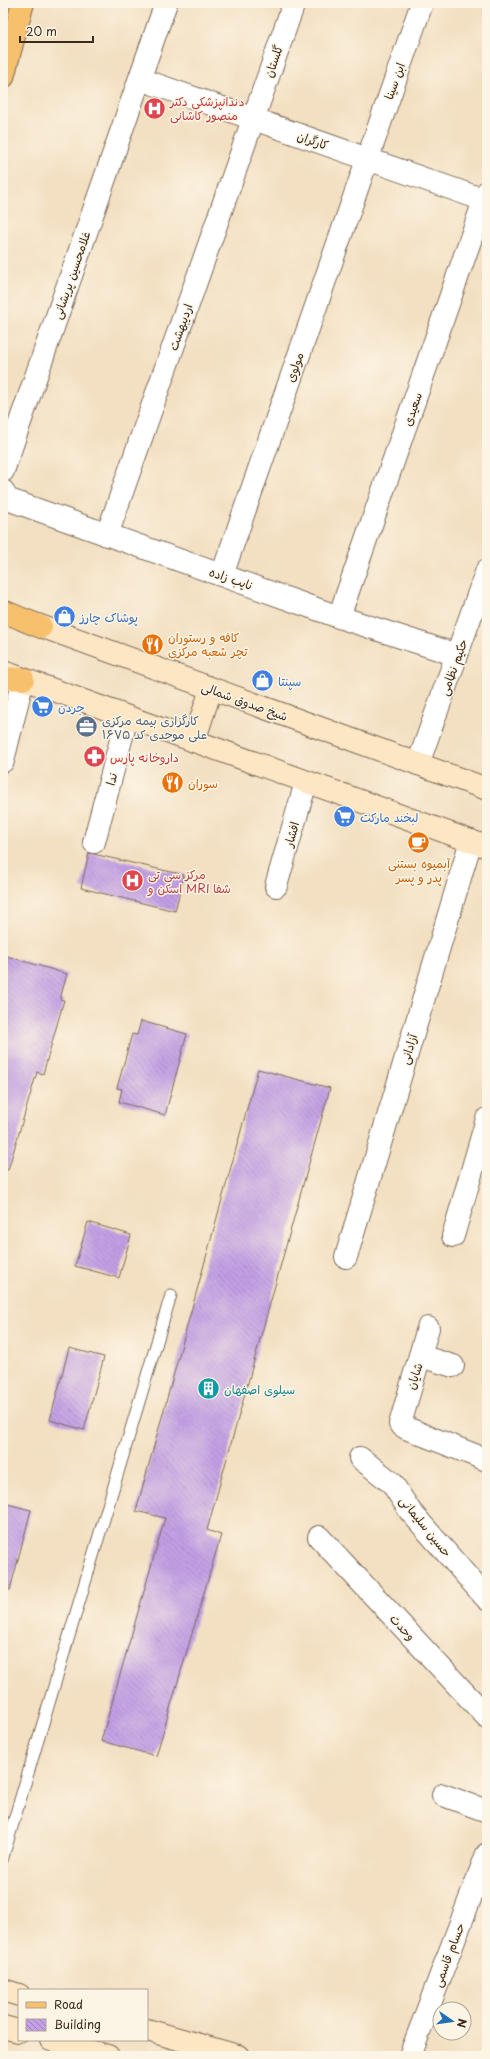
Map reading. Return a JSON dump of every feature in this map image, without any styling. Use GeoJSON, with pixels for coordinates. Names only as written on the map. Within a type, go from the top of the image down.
{"type":"FeatureCollection","features":[{"type":"Feature","properties":{"kind":"main road"},"geometry":{"type":"LineString","coordinates":[[3,77],[23,3]]}},
{"type":"Feature","properties":{"kind":"main road","name":"شیخ صدوق شمالی"},"geometry":{"type":"LineString","coordinates":[[3,612],[487,789]]}},
{"type":"Feature","properties":{"kind":"main road"},"geometry":{"type":"LineString","coordinates":[[3,672],[13,679],[127,717],[479,844]]}},
{"type":"Feature","properties":{"kind":"main road"},"geometry":{"type":"LineString","coordinates":[[194,741],[211,688]]}},
{"type":"Feature","properties":{"kind":"main road"},"geometry":{"type":"LineString","coordinates":[[3,1990],[18,1995]]}},
{"type":"Feature","properties":{"kind":"main road"},"geometry":{"type":"LineString","coordinates":[[3,2027],[18,2031]]}},
{"type":"Feature","properties":{"kind":"main road"},"geometry":{"type":"LineString","coordinates":[[148,2030],[238,2056]]}},
{"type":"Feature","properties":{"kind":"main road"},"geometry":{"type":"LineString","coordinates":[[54,2041],[100,2055]]}},
{"type":"Feature","properties":{"kind":"street","name":"غلامحسین پریشانی"},"geometry":{"type":"LineString","coordinates":[[3,471],[166,3]]}},
{"type":"Feature","properties":{"kind":"street","name":"گلستان"},"geometry":{"type":"LineString","coordinates":[[253,119],[294,3]]}},
{"type":"Feature","properties":{"kind":"street","name":"ابن سینا"},"geometry":{"type":"LineString","coordinates":[[367,159],[422,3]]}},
{"type":"Feature","properties":{"kind":"street","name":"کارگران"},"geometry":{"type":"LineString","coordinates":[[140,79],[367,159],[486,198]]}},
{"type":"Feature","properties":{"kind":"street","name":"اردیبهشت"},"geometry":{"type":"LineString","coordinates":[[106,535],[253,119]]}},
{"type":"Feature","properties":{"kind":"street","name":"مولوی"},"geometry":{"type":"LineString","coordinates":[[222,575],[367,159]]}},
{"type":"Feature","properties":{"kind":"street","name":"سعیدی"},"geometry":{"type":"LineString","coordinates":[[339,617],[486,198]]}},
{"type":"Feature","properties":{"kind":"street","name":"نایب زاده"},"geometry":{"type":"LineString","coordinates":[[5,495],[106,535],[339,617],[457,655]]}},
{"type":"Feature","properties":{"kind":"street","name":"حکیم نظامی"},"geometry":{"type":"LineString","coordinates":[[418,764],[487,570]]}},
{"type":"Feature","properties":{"kind":"street"},"geometry":{"type":"LineString","coordinates":[[3,761],[13,679]]}},
{"type":"Feature","properties":{"kind":"street","name":"ندا"},"geometry":{"type":"LineString","coordinates":[[94,842],[127,717]]}},
{"type":"Feature","properties":{"kind":"street","name":"افشار"},"geometry":{"type":"LineString","coordinates":[[276,886],[306,782]]}},
{"type":"Feature","properties":{"kind":"street","name":"آزادانی"},"geometry":{"type":"LineString","coordinates":[[346,1257],[479,844]]}},
{"type":"Feature","properties":{"kind":"street"},"geometry":{"type":"LineString","coordinates":[[453,1236],[487,1119]]}},
{"type":"Feature","properties":{"kind":"street","name":"شایان"},"geometry":{"type":"LineString","coordinates":[[428,1328],[400,1424],[406,1428],[487,1460]]}},
{"type":"Feature","properties":{"kind":"street"},"geometry":{"type":"LineString","coordinates":[[420,1356],[453,1366]]}},
{"type":"Feature","properties":{"kind":"street","name":"حسین سلیمانی"},"geometry":{"type":"LineString","coordinates":[[360,1458],[392,1483],[410,1511],[487,1599]]}},
{"type":"Feature","properties":{"kind":"street","name":"وحدت"},"geometry":{"type":"LineString","coordinates":[[320,1537],[487,1717]]}},
{"type":"Feature","properties":{"kind":"street"},"geometry":{"type":"LineString","coordinates":[[443,1794],[487,1811]]}},
{"type":"Feature","properties":{"kind":"street","name":"حسام قاسمی"},"geometry":{"type":"LineString","coordinates":[[410,2056],[487,1854]]}},
{"type":"Feature","properties":{"kind":"lane"},"geometry":{"type":"LineString","coordinates":[[3,1857],[172,1295]]}},
{"type":"Feature","properties":{"kind":"building","name":"مرکز سی تی اسکن و MRI شفا"},"geometry":{"type":"Polygon","coordinates":[[[89,853],[184,875],[175,911],[81,888],[89,853]]]}},
{"type":"Feature","properties":{"kind":"building"},"geometry":{"type":"Polygon","coordinates":[[[3,955],[67,974],[60,999],[64,1000],[43,1074],[37,1072],[8,1170],[3,1169],[3,955]]]}},
{"type":"Feature","properties":{"kind":"building"},"geometry":{"type":"Polygon","coordinates":[[[141,1021],[187,1034],[165,1115],[119,1102],[122,1089],[117,1088],[132,1034],[137,1035],[141,1021]]]}},
{"type":"Feature","properties":{"kind":"building"},"geometry":{"type":"Polygon","coordinates":[[[258,1069],[330,1088],[207,1530],[221,1535],[156,1756],[101,1741],[165,1518],[136,1511],[258,1069]]]}},
{"type":"Feature","properties":{"kind":"building"},"geometry":{"type":"Polygon","coordinates":[[[88,1222],[131,1235],[119,1278],[75,1266],[88,1222]]]}},
{"type":"Feature","properties":{"kind":"building"},"geometry":{"type":"Polygon","coordinates":[[[69,1348],[104,1357],[84,1430],[50,1420],[69,1348]]]}},
{"type":"Feature","properties":{"kind":"building"},"geometry":{"type":"Polygon","coordinates":[[[3,1503],[31,1510],[10,1590],[3,1590],[3,1503]]]}},
{"type":"Feature","properties":{"kind":"place","name":"دندانپزشکی دکتر منصور کاشانی"},"geometry":{"type":"Point","coordinates":[154,108]}},
{"type":"Feature","properties":{"kind":"place","name":"پوشاک چارز"},"geometry":{"type":"Point","coordinates":[64,617]}},
{"type":"Feature","properties":{"kind":"place","name":"کافه و رستوران تچر شعبه مرکزی"},"geometry":{"type":"Point","coordinates":[152,644]}},
{"type":"Feature","properties":{"kind":"place","name":"سپنتا"},"geometry":{"type":"Point","coordinates":[263,681]}},
{"type":"Feature","properties":{"kind":"place","name":"جردن"},"geometry":{"type":"Point","coordinates":[42,707]}},
{"type":"Feature","properties":{"kind":"place","name":"کارگزاری بیمه مرکزی علی موحدی کد ۱۶۷۵"},"geometry":{"type":"Point","coordinates":[87,727]}},
{"type":"Feature","properties":{"kind":"place","name":"داروخانه پارس"},"geometry":{"type":"Point","coordinates":[94,757]}},
{"type":"Feature","properties":{"kind":"place","name":"سوران"},"geometry":{"type":"Point","coordinates":[173,783]}},
{"type":"Feature","properties":{"kind":"place","name":"لبخند مارکت"},"geometry":{"type":"Point","coordinates":[344,817]}},
{"type":"Feature","properties":{"kind":"place","name":"آبمیوه بستنی پدر و پسر"},"geometry":{"type":"Point","coordinates":[419,842]}},
{"type":"Feature","properties":{"kind":"place","name":"مرکز سی تی اسکن و MRI شفا"},"geometry":{"type":"Point","coordinates":[132,881]}},
{"type":"Feature","properties":{"kind":"place","name":"سیلوی اصفهان"},"geometry":{"type":"Point","coordinates":[208,1389]}}]}
